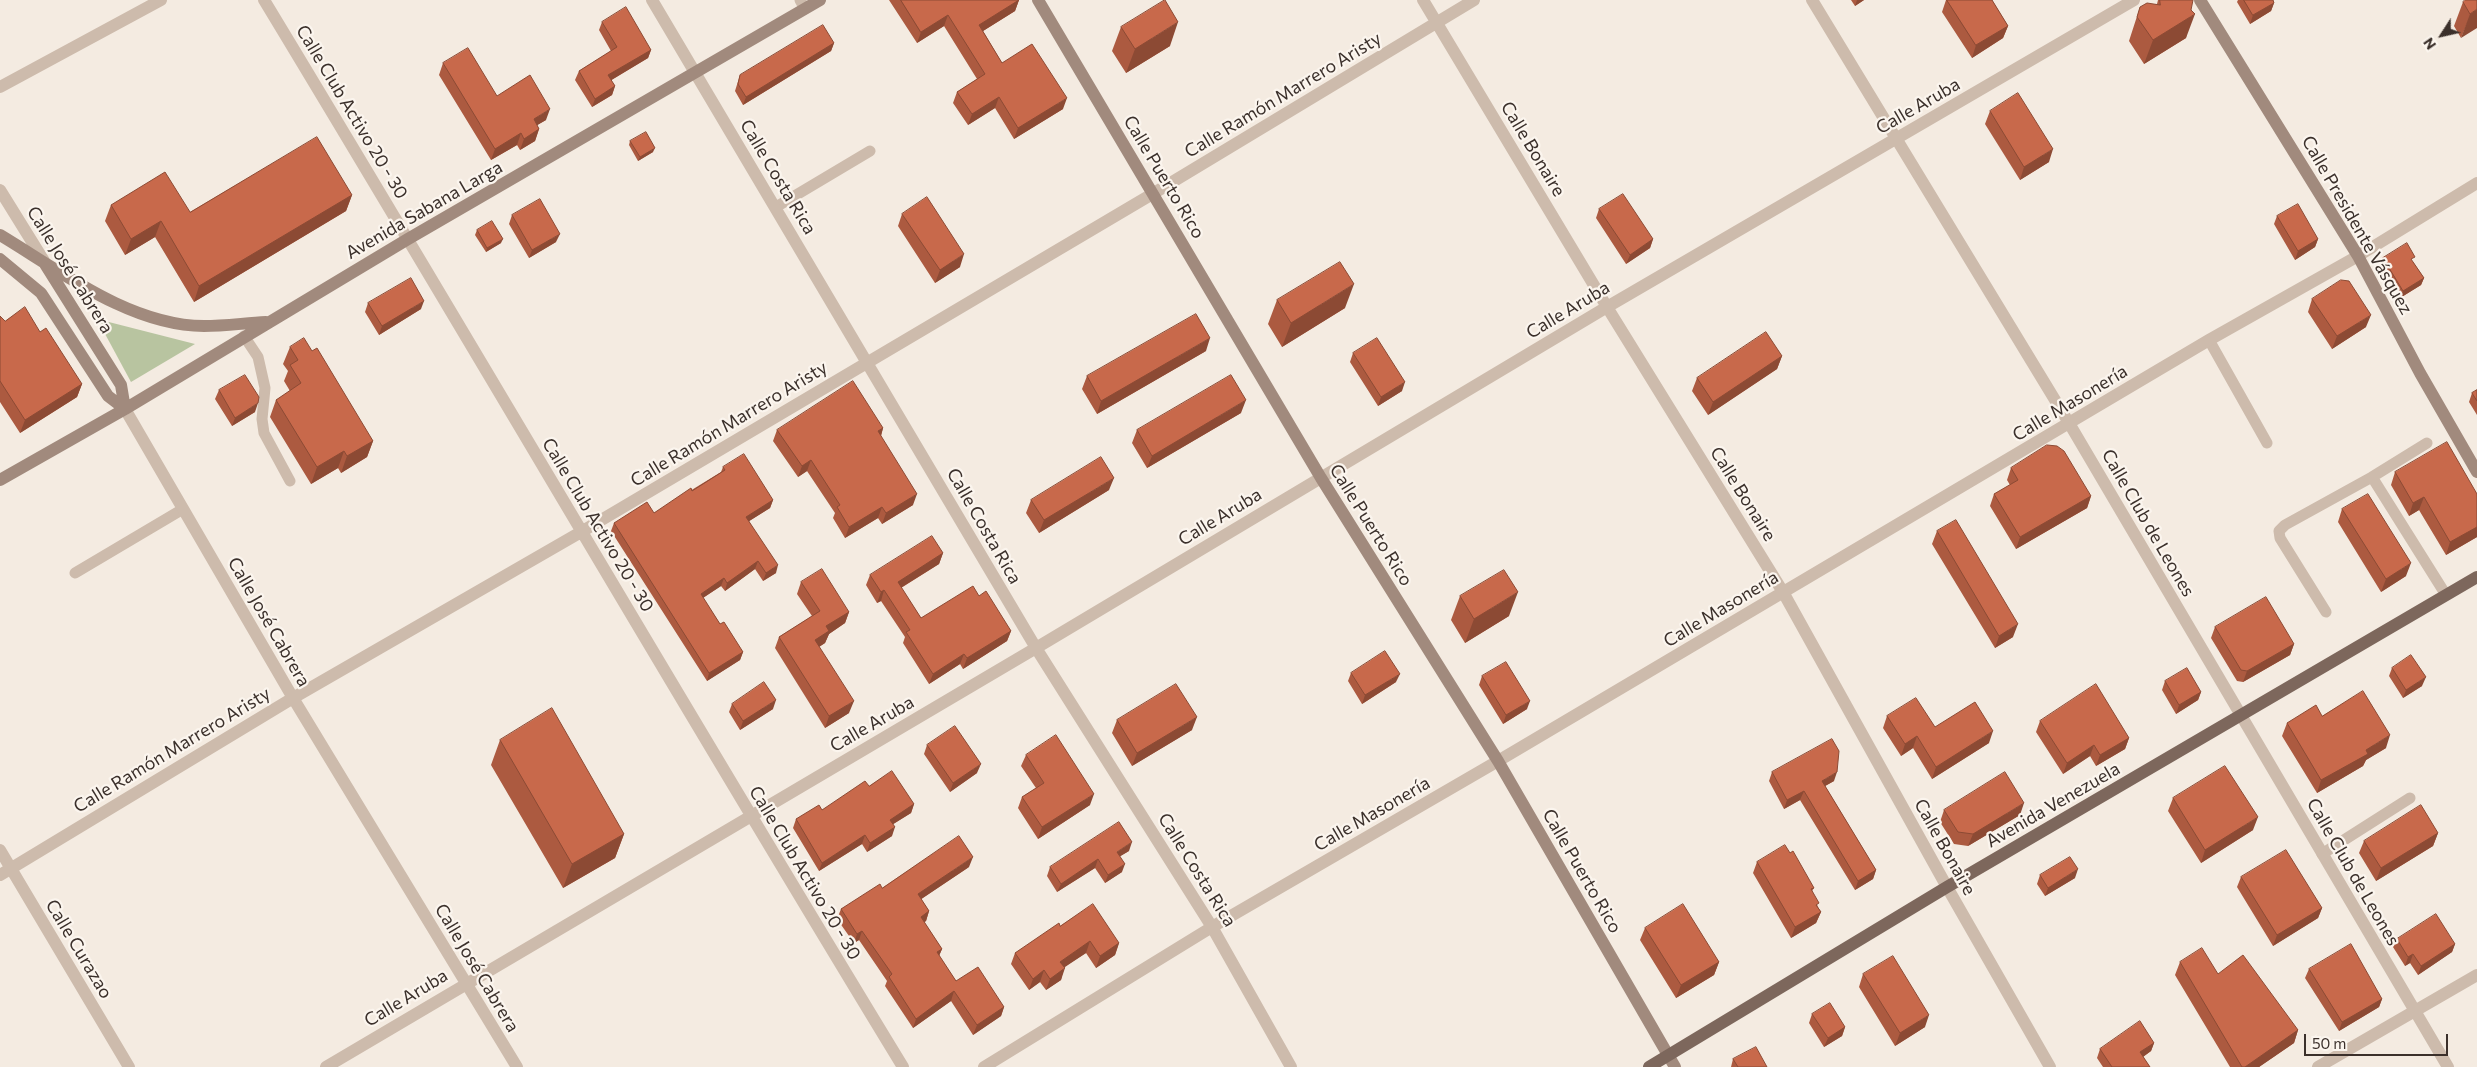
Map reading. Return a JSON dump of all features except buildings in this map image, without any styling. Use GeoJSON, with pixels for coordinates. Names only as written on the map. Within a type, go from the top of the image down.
{"type":"FeatureCollection","features":[{"type":"Feature","properties":{"kind":"main road","name":"Avenida Venezuela"},"geometry":{"type":"LineString","coordinates":[[1649,1067],[1947,887],[2477,577]]}},
{"type":"Feature","properties":{"kind":"street"},"geometry":{"type":"LineString","coordinates":[[0,87],[161,0]]}},
{"type":"Feature","properties":{"kind":"street","name":"Calle Club Activo 20 - 30"},"geometry":{"type":"LineString","coordinates":[[264,0],[408,238],[749,816],[903,1067]]}},
{"type":"Feature","properties":{"kind":"street","name":"Calle Costa Rica"},"geometry":{"type":"LineString","coordinates":[[652,0],[1036,648],[1212,927],[1291,1067]]}},
{"type":"Feature","properties":{"kind":"street","name":"Avenida Sabana Larga"},"geometry":{"type":"LineString","coordinates":[[0,480],[125,409],[408,238],[696,73],[802,4],[820,0]]}},
{"type":"Feature","properties":{"kind":"street","name":"Calle Puerto Rico"},"geometry":{"type":"LineString","coordinates":[[1038,0],[1321,478],[1498,761],[1675,1067]]}},
{"type":"Feature","properties":{"kind":"street","name":"Calle Bonaire"},"geometry":{"type":"LineString","coordinates":[[1423,0],[1607,307],[1783,592],[1947,887],[2050,1067]]}},
{"type":"Feature","properties":{"kind":"street","name":"Calle Ramón Marrero Aristy"},"geometry":{"type":"LineString","coordinates":[[5,871],[293,698],[581,532],[1154,193],[1474,0]]}},
{"type":"Feature","properties":{"kind":"street","name":"Calle Club de Leones"},"geometry":{"type":"LineString","coordinates":[[1812,0],[1895,140],[2069,423],[2448,1067]]}},
{"type":"Feature","properties":{"kind":"street","name":"Calle Aruba"},"geometry":{"type":"LineString","coordinates":[[326,1067],[1036,648],[1607,307],[2134,0]]}},
{"type":"Feature","properties":{"kind":"street","name":"Calle Presidente Vásquez"},"geometry":{"type":"LineString","coordinates":[[2200,0],[2358,256],[2420,373],[2477,472]]}},
{"type":"Feature","properties":{"kind":"street","name":"Calle Masonería"},"geometry":{"type":"LineString","coordinates":[[984,1067],[1212,927],[1498,761],[2209,340],[2358,256],[2477,183]]}},
{"type":"Feature","properties":{"kind":"street","name":"Calle José Cabrera"},"geometry":{"type":"LineString","coordinates":[[0,190],[121,385],[125,409],[293,698],[516,1067]]}},
{"type":"Feature","properties":{"kind":"street"},"geometry":{"type":"LineString","coordinates":[[0,235],[113,304],[165,320],[203,326],[268,322]]}},
{"type":"Feature","properties":{"kind":"street"},"geometry":{"type":"LineString","coordinates":[[0,259],[41,293],[108,396],[125,409]]}},
{"type":"Feature","properties":{"kind":"street","name":"Calle Curazao"},"geometry":{"type":"LineString","coordinates":[[0,850],[5,871],[129,1067]]}},
{"type":"Feature","properties":{"kind":"street"},"geometry":{"type":"LineString","coordinates":[[2318,1067],[2477,974]]}},
{"type":"Feature","properties":{"kind":"lane"},"geometry":{"type":"LineString","coordinates":[[776,208],[870,151]]}},
{"type":"Feature","properties":{"kind":"lane"},"geometry":{"type":"LineString","coordinates":[[244,336],[258,357],[265,388],[262,419],[264,433],[290,481]]}},
{"type":"Feature","properties":{"kind":"lane"},"geometry":{"type":"LineString","coordinates":[[2209,340],[2267,443]]}},
{"type":"Feature","properties":{"kind":"lane"},"geometry":{"type":"LineString","coordinates":[[2326,612],[2280,538],[2279,531],[2285,525],[2372,477],[2427,443]]}},
{"type":"Feature","properties":{"kind":"lane"},"geometry":{"type":"LineString","coordinates":[[2372,477],[2446,595]]}},
{"type":"Feature","properties":{"kind":"lane"},"geometry":{"type":"LineString","coordinates":[[75,573],[183,509]]}},
{"type":"Feature","properties":{"kind":"lane"},"geometry":{"type":"LineString","coordinates":[[2322,854],[2410,798]]}},
{"type":"Feature","properties":{"kind":"green space"},"geometry":{"type":"Polygon","coordinates":[[[97,319],[195,344],[131,382],[97,319]]]}}]}
